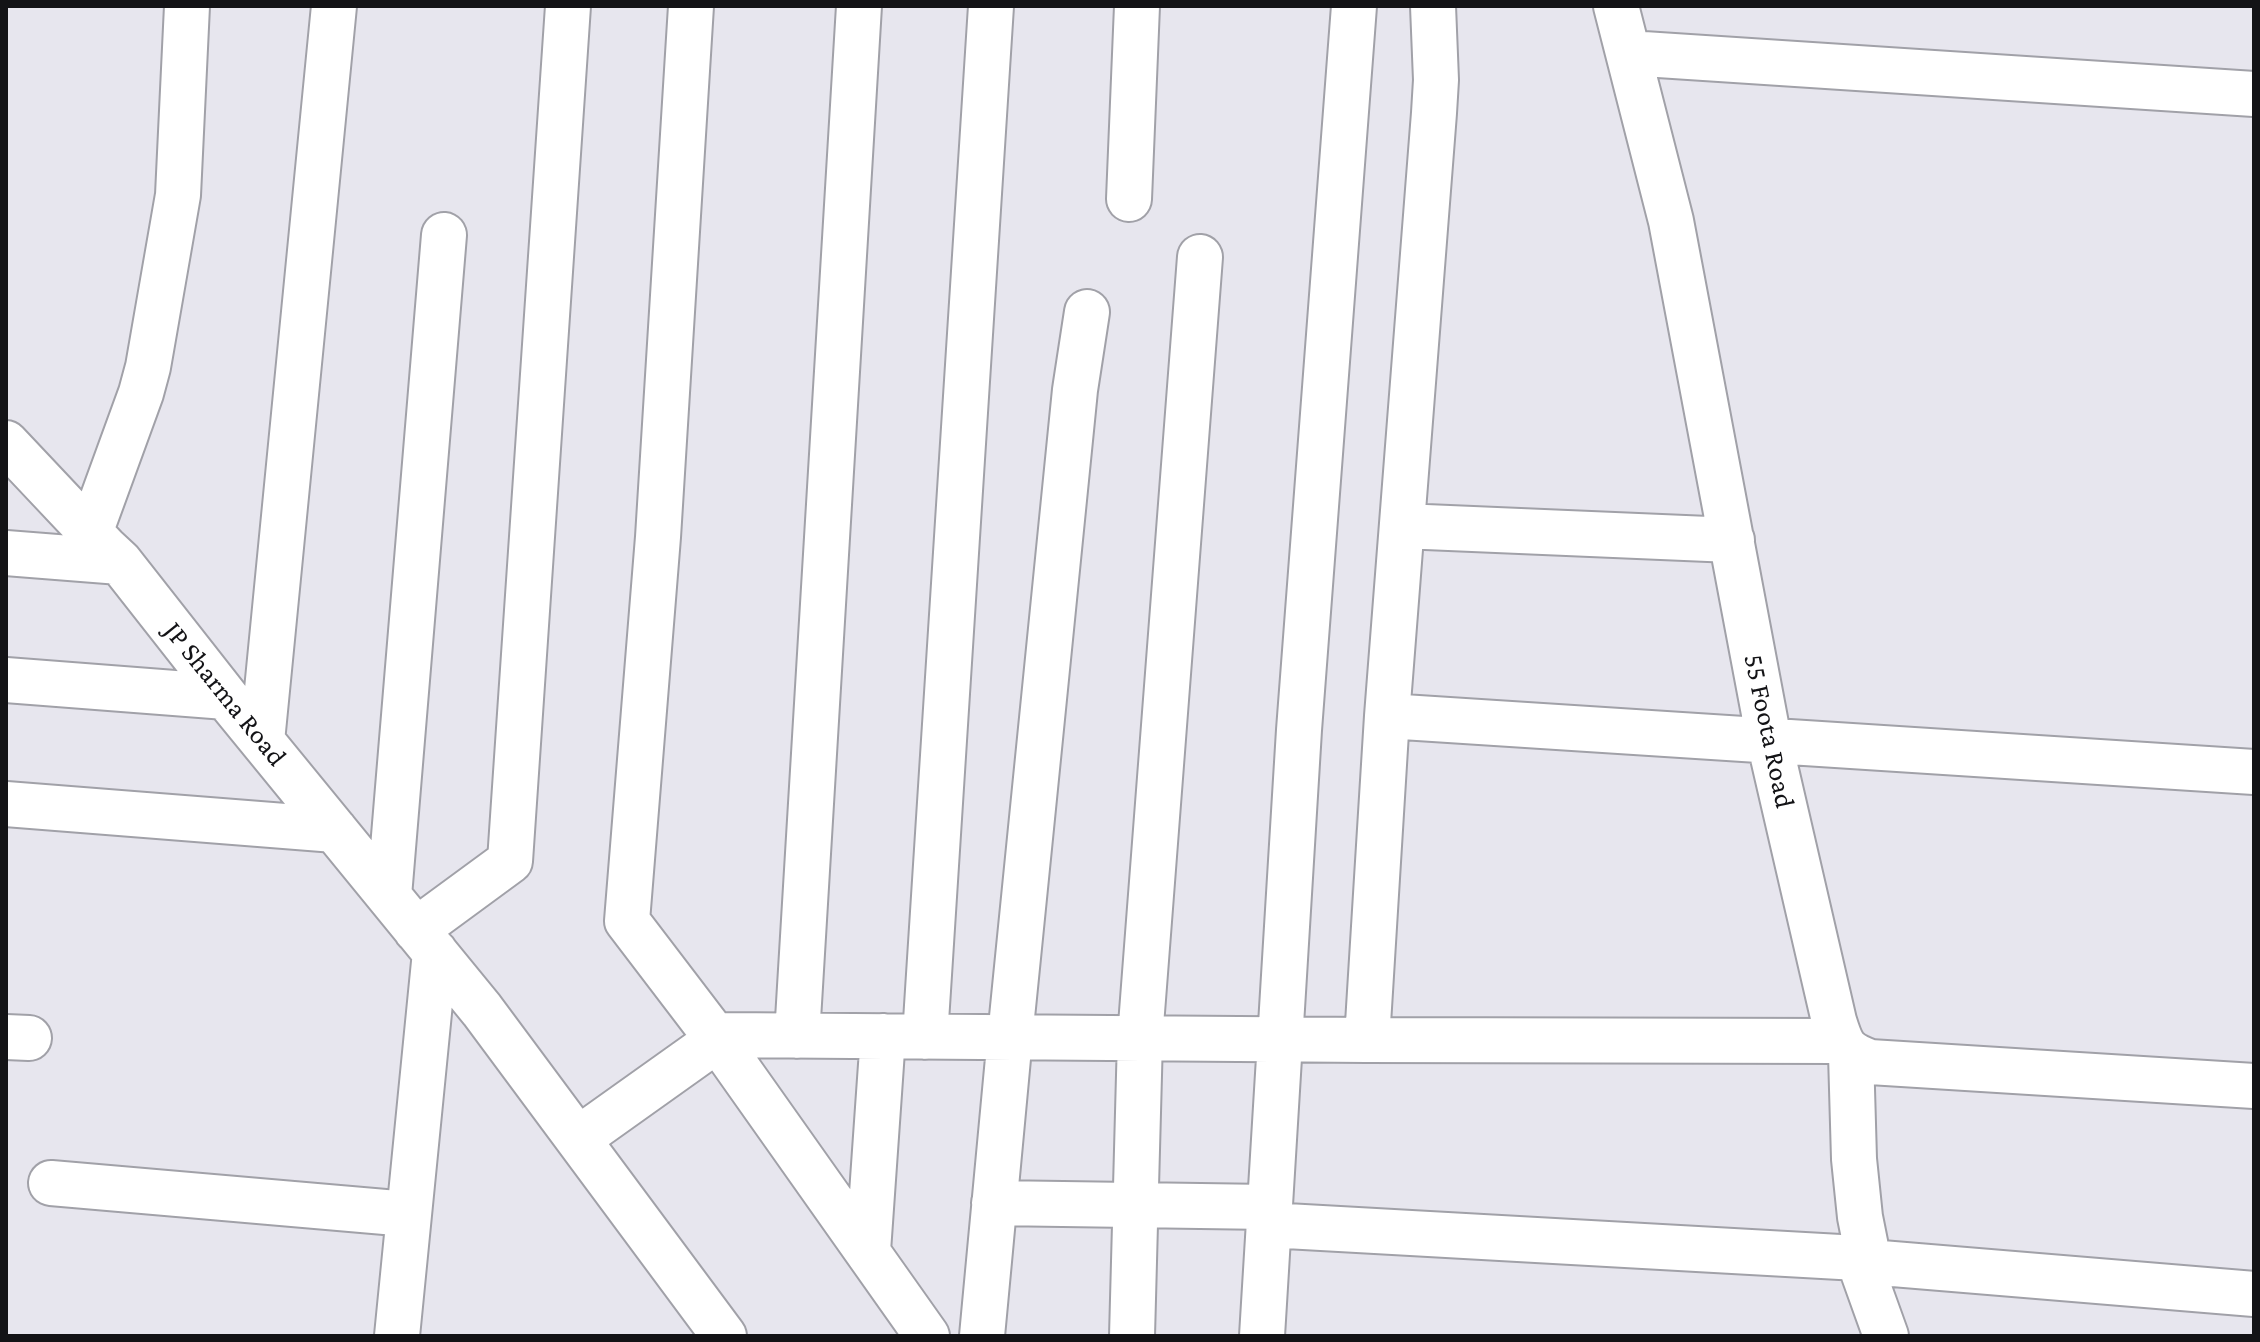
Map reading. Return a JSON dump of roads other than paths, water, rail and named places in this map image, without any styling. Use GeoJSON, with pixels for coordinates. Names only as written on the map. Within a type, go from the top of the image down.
{"type":"FeatureCollection","features":[{"type":"Feature","properties":{"kind":"street"},"geometry":{"type":"LineString","coordinates":[[6,553],[105,547],[148,367],[178,195],[187,6]]}},
{"type":"Feature","properties":{"kind":"street"},"geometry":{"type":"LineString","coordinates":[[262,741],[334,6]]}},
{"type":"Feature","properties":{"kind":"street"},"geometry":{"type":"LineString","coordinates":[[397,1336],[426,941],[510,861],[568,6]]}},
{"type":"Feature","properties":{"kind":"street"},"geometry":{"type":"LineString","coordinates":[[691,6],[658,537],[627,921],[717,1039],[927,1336]]}},
{"type":"Feature","properties":{"kind":"street"},"geometry":{"type":"LineString","coordinates":[[797,1036],[859,6]]}},
{"type":"Feature","properties":{"kind":"street"},"geometry":{"type":"LineString","coordinates":[[868,1251],[904,1036],[991,6]]}},
{"type":"Feature","properties":{"kind":"street"},"geometry":{"type":"LineString","coordinates":[[1129,199],[1137,6]]}},
{"type":"Feature","properties":{"kind":"street"},"geometry":{"type":"LineString","coordinates":[[1262,1336],[1299,730],[1354,6]]}},
{"type":"Feature","properties":{"kind":"street"},"geometry":{"type":"LineString","coordinates":[[1367,1040],[1387,716],[1434,113],[1433,6]]}},
{"type":"Feature","properties":{"kind":"street","name":"55 Foota Road"},"geometry":{"type":"LineString","coordinates":[[1616,6],[1671,221],[1769,740],[1834,1021],[1846,1048],[1863,1260],[1886,1336]]}},
{"type":"Feature","properties":{"kind":"street"},"geometry":{"type":"LineString","coordinates":[[1628,53],[2254,94]]}},
{"type":"Feature","properties":{"kind":"street"},"geometry":{"type":"LineString","coordinates":[[389,896],[444,235]]}},
{"type":"Feature","properties":{"kind":"street"},"geometry":{"type":"LineString","coordinates":[[1132,1336],[1140,1038],[1200,257]]}},
{"type":"Feature","properties":{"kind":"street"},"geometry":{"type":"LineString","coordinates":[[982,1336],[1075,390],[1087,312]]}},
{"type":"Feature","properties":{"kind":"street","name":"JP Sharma Road"},"geometry":{"type":"LineString","coordinates":[[6,443],[105,547],[482,1010],[724,1336]]}},
{"type":"Feature","properties":{"kind":"street"},"geometry":{"type":"LineString","coordinates":[[1402,526],[1732,540]]}},
{"type":"Feature","properties":{"kind":"street"},"geometry":{"type":"LineString","coordinates":[[6,680],[226,697]]}},
{"type":"Feature","properties":{"kind":"street"},"geometry":{"type":"LineString","coordinates":[[1387,716],[2254,772]]}},
{"type":"Feature","properties":{"kind":"street"},"geometry":{"type":"LineString","coordinates":[[6,804],[335,830]]}},
{"type":"Feature","properties":{"kind":"street"},"geometry":{"type":"LineString","coordinates":[[578,1139],[724,1035],[1367,1040],[1846,1048],[1870,1062],[2254,1086]]}},
{"type":"Feature","properties":{"kind":"street"},"geometry":{"type":"LineString","coordinates":[[51,1183],[408,1214]]}},
{"type":"Feature","properties":{"kind":"street"},"geometry":{"type":"LineString","coordinates":[[994,1203],[1136,1204],[1863,1260],[2254,1294]]}}]}
